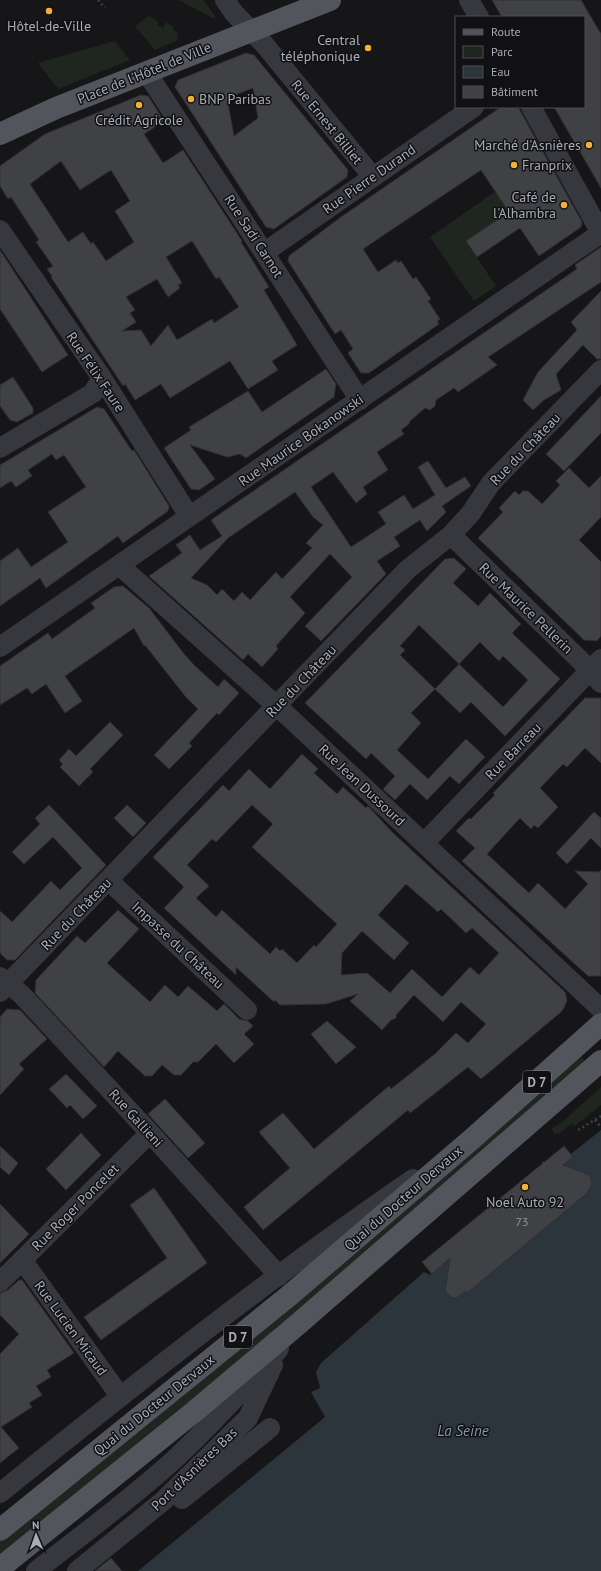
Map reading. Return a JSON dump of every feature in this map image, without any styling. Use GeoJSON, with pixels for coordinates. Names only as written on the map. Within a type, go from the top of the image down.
{"type":"FeatureCollection","features":[{"type":"Feature","properties":{"kind":"main road","name":"Place de l'Hôtel de Ville"},"geometry":{"type":"LineString","coordinates":[[0,134],[56,108],[330,0]]}},
{"type":"Feature","properties":{"kind":"main road","name":"Quai du Docteur Dervaux"},"geometry":{"type":"LineString","coordinates":[[0,1530],[284,1300],[472,1139],[601,1024]]}},
{"type":"Feature","properties":{"kind":"main road","name":"D 7"},"geometry":{"type":"LineString","coordinates":[[0,1568],[189,1416],[297,1325],[601,1061]]}},
{"type":"Feature","properties":{"kind":"street"},"geometry":{"type":"LineString","coordinates":[[225,0],[251,31]]}},
{"type":"Feature","properties":{"kind":"street"},"geometry":{"type":"LineString","coordinates":[[469,0],[478,16]]}},
{"type":"Feature","properties":{"kind":"street","name":"Rue Ernest Billiet"},"geometry":{"type":"LineString","coordinates":[[251,31],[372,177]]}},
{"type":"Feature","properties":{"kind":"street","name":"Rue Sadi Carnot"},"geometry":{"type":"LineString","coordinates":[[147,73],[360,400]]}},
{"type":"Feature","properties":{"kind":"street","name":"Rue Pierre Durand"},"geometry":{"type":"LineString","coordinates":[[265,252],[473,108]]}},
{"type":"Feature","properties":{"kind":"street"},"geometry":{"type":"LineString","coordinates":[[532,108],[601,233]]}},
{"type":"Feature","properties":{"kind":"street","name":"Rue Félix Faure"},"geometry":{"type":"LineString","coordinates":[[0,230],[102,378],[190,516]]}},
{"type":"Feature","properties":{"kind":"street","name":"Rue Maurice Bokanowski"},"geometry":{"type":"LineString","coordinates":[[0,647],[601,233]]}},
{"type":"Feature","properties":{"kind":"street","name":"Rue du Château"},"geometry":{"type":"LineString","coordinates":[[3,984],[109,881],[408,569],[451,535],[471,513],[491,483],[601,370]]}},
{"type":"Feature","properties":{"kind":"street"},"geometry":{"type":"LineString","coordinates":[[2,442],[93,392],[102,378]]}},
{"type":"Feature","properties":{"kind":"street","name":"Rue Maurice Pellerin"},"geometry":{"type":"LineString","coordinates":[[451,535],[597,671]]}},
{"type":"Feature","properties":{"kind":"street","name":"Rue Jean Dussourd"},"geometry":{"type":"LineString","coordinates":[[119,565],[276,706],[601,1009]]}},
{"type":"Feature","properties":{"kind":"street","name":"Rue Barreau"},"geometry":{"type":"LineString","coordinates":[[424,843],[597,671]]}},
{"type":"Feature","properties":{"kind":"street","name":"Impasse du Château"},"geometry":{"type":"LineString","coordinates":[[109,881],[247,1010]]}},
{"type":"Feature","properties":{"kind":"street","name":"Rue Gallieni"},"geometry":{"type":"LineString","coordinates":[[3,984],[21,994],[274,1269]]}},
{"type":"Feature","properties":{"kind":"street","name":"Rue Roger Poncelet"},"geometry":{"type":"LineString","coordinates":[[0,1282],[150,1133]]}},
{"type":"Feature","properties":{"kind":"street","name":"Quai du Docteur Dervaux"},"geometry":{"type":"LineString","coordinates":[[0,1493],[274,1269],[373,1207],[472,1139]]}},
{"type":"Feature","properties":{"kind":"street","name":"Rue Lucien Micaud"},"geometry":{"type":"LineString","coordinates":[[21,1261],[28,1268],[120,1396]]}},
{"type":"Feature","properties":{"kind":"street"},"geometry":{"type":"LineString","coordinates":[[36,1571],[134,1494],[178,1456],[230,1404],[282,1345],[297,1325]]}},
{"type":"Feature","properties":{"kind":"street","name":"Port d'Asnières Bas"},"geometry":{"type":"LineString","coordinates":[[77,1571],[164,1501],[248,1418],[282,1345]]}},
{"type":"Feature","properties":{"kind":"street"},"geometry":{"type":"LineString","coordinates":[[136,1523],[160,1520],[191,1492],[270,1428]]}},
{"type":"Feature","properties":{"kind":"path"},"geometry":{"type":"LineString","coordinates":[[98,0],[105,8]]}},
{"type":"Feature","properties":{"kind":"path"},"geometry":{"type":"LineString","coordinates":[[578,1130],[601,1116]]}},
{"type":"Feature","properties":{"kind":"path"},"geometry":{"type":"LineString","coordinates":[[595,1120],[601,1127]]}},
{"type":"Feature","properties":{"kind":"path"},"geometry":{"type":"LineString","coordinates":[[543,1162],[562,1186]]}},
{"type":"Feature","properties":{"kind":"green space"},"geometry":{"type":"Polygon","coordinates":[[[179,0],[203,0],[216,17],[214,19],[179,0]]]}},
{"type":"Feature","properties":{"kind":"green space"},"geometry":{"type":"Polygon","coordinates":[[[149,16],[159,22],[157,25],[163,28],[166,22],[174,27],[173,30],[178,33],[177,36],[179,37],[176,41],[155,50],[135,26],[149,16]]]}},
{"type":"Feature","properties":{"kind":"green space"},"geometry":{"type":"Polygon","coordinates":[[[115,41],[130,60],[58,89],[38,63],[115,41]]]}},
{"type":"Feature","properties":{"kind":"green space"},"geometry":{"type":"Polygon","coordinates":[[[496,191],[509,212],[466,241],[496,286],[474,301],[430,237],[496,191]]]}},
{"type":"Feature","properties":{"kind":"green space"},"geometry":{"type":"Polygon","coordinates":[[[580,1056],[587,1063],[189,1403],[0,1556],[0,1542],[182,1396],[580,1056]]]}},
{"type":"Feature","properties":{"kind":"green space"},"geometry":{"type":"Polygon","coordinates":[[[601,1087],[601,1105],[575,1126],[571,1124],[560,1133],[554,1134],[552,1128],[560,1124],[601,1087]]]}},
{"type":"Feature","properties":{"kind":"water","name":"La Seine"},"geometry":{"type":"Polygon","coordinates":[[[601,1130],[601,1571],[138,1571],[325,1417],[311,1392],[320,1388],[316,1372],[321,1363],[424,1272],[430,1275],[573,1157],[571,1154],[601,1130]]]}},
{"type":"Feature","properties":{"kind":"building"},"geometry":{"type":"Polygon","coordinates":[[[492,0],[581,0],[601,34],[601,188],[555,108],[585,108],[585,16],[501,16],[492,0]]]}},
{"type":"Feature","properties":{"kind":"building"},"geometry":{"type":"Polygon","coordinates":[[[246,53],[254,55],[348,170],[347,177],[274,229],[266,227],[175,87],[178,80],[246,53]],[[253,88],[227,98],[234,136],[258,118],[253,88]]]}},
{"type":"Feature","properties":{"kind":"building"},"geometry":{"type":"Polygon","coordinates":[[[141,95],[148,96],[164,121],[144,134],[163,163],[183,150],[242,241],[241,242],[269,287],[264,290],[297,345],[272,361],[278,370],[248,389],[230,361],[170,398],[161,384],[135,400],[125,384],[123,386],[51,277],[52,276],[47,269],[53,266],[36,242],[39,240],[11,197],[8,199],[0,186],[0,166],[45,134],[141,95]],[[61,161],[30,184],[68,242],[83,232],[91,244],[93,242],[106,261],[134,242],[115,211],[130,201],[111,170],[80,190],[61,161]],[[192,241],[166,257],[182,283],[178,285],[180,288],[168,297],[157,279],[126,297],[135,310],[130,313],[136,322],[122,331],[141,330],[151,346],[168,325],[177,340],[212,319],[214,323],[239,307],[219,277],[216,279],[192,241]]]}},
{"type":"Feature","properties":{"kind":"building"},"geometry":{"type":"Polygon","coordinates":[[[500,108],[519,108],[582,222],[581,227],[539,256],[520,228],[477,257],[466,241],[509,212],[481,170],[363,249],[378,272],[396,260],[398,263],[401,261],[413,279],[416,277],[431,299],[428,301],[440,319],[437,321],[439,324],[369,373],[361,373],[348,353],[353,349],[341,330],[335,334],[288,261],[289,256],[341,217],[500,108]]]}},
{"type":"Feature","properties":{"kind":"building"},"geometry":{"type":"Polygon","coordinates":[[[601,247],[601,282],[488,357],[497,365],[458,392],[454,388],[436,400],[435,406],[430,410],[425,408],[410,421],[409,424],[401,430],[404,434],[377,452],[388,470],[363,487],[367,494],[356,503],[333,472],[311,487],[351,547],[386,524],[378,512],[404,495],[413,509],[435,495],[418,467],[428,461],[446,488],[465,477],[471,486],[442,506],[446,512],[427,531],[420,520],[394,537],[400,546],[377,561],[386,574],[321,641],[305,626],[352,577],[330,554],[290,597],[305,613],[276,646],[278,649],[262,667],[248,654],[243,660],[149,576],[182,553],[176,545],[190,535],[200,550],[222,536],[211,520],[577,269],[575,265],[601,247]],[[295,492],[228,538],[191,578],[207,585],[217,595],[222,589],[234,601],[242,592],[250,600],[276,572],[282,579],[312,548],[306,543],[323,525],[313,517],[295,492]]]}},
{"type":"Feature","properties":{"kind":"building"},"geometry":{"type":"Polygon","coordinates":[[[0,250],[68,355],[42,372],[0,309],[0,250]]]}},
{"type":"Feature","properties":{"kind":"building"},"geometry":{"type":"Polygon","coordinates":[[[601,291],[601,359],[597,359],[583,345],[556,374],[561,390],[544,400],[533,410],[523,400],[538,372],[577,330],[571,322],[601,291]]]}},
{"type":"Feature","properties":{"kind":"building"},"geometry":{"type":"Polygon","coordinates":[[[326,369],[336,384],[334,397],[246,458],[240,454],[227,457],[190,445],[215,479],[199,490],[191,489],[164,448],[191,430],[189,427],[248,391],[262,412],[326,369]]]}},
{"type":"Feature","properties":{"kind":"building"},"geometry":{"type":"Polygon","coordinates":[[[13,377],[33,408],[33,413],[17,422],[10,420],[0,406],[0,385],[13,377]]]}},
{"type":"Feature","properties":{"kind":"building"},"geometry":{"type":"Polygon","coordinates":[[[601,396],[601,433],[564,471],[546,454],[601,396]]]}},
{"type":"Feature","properties":{"kind":"building"},"geometry":{"type":"Polygon","coordinates":[[[97,407],[104,409],[132,451],[134,450],[169,506],[168,511],[123,543],[118,536],[46,588],[40,578],[0,606],[0,561],[18,548],[31,567],[68,542],[48,512],[86,487],[64,455],[56,460],[52,454],[28,470],[32,476],[16,487],[11,481],[0,488],[0,465],[97,407]]]}},
{"type":"Feature","properties":{"kind":"building"},"geometry":{"type":"Polygon","coordinates":[[[569,468],[589,488],[601,476],[601,517],[579,540],[601,562],[601,636],[597,641],[584,640],[478,538],[503,512],[499,508],[515,491],[519,495],[523,491],[528,491],[542,504],[560,485],[556,481],[569,468]]]}},
{"type":"Feature","properties":{"kind":"building"},"geometry":{"type":"Polygon","coordinates":[[[454,558],[466,569],[453,583],[478,606],[490,593],[521,624],[512,633],[560,679],[505,736],[471,702],[460,713],[435,689],[411,713],[421,723],[397,750],[428,779],[466,739],[485,757],[459,784],[450,776],[427,800],[410,784],[395,800],[383,789],[395,776],[371,753],[366,759],[305,703],[445,559],[454,558]],[[419,625],[400,646],[405,650],[400,655],[435,689],[459,664],[419,625]],[[480,642],[459,664],[503,707],[528,680],[503,656],[499,661],[480,642]]]}},
{"type":"Feature","properties":{"kind":"building"},"geometry":{"type":"Polygon","coordinates":[[[123,586],[149,608],[194,665],[218,687],[224,679],[239,693],[219,715],[217,713],[189,743],[192,746],[169,769],[154,755],[198,709],[185,696],[145,645],[144,646],[134,628],[65,676],[82,701],[65,713],[46,684],[32,694],[27,688],[0,705],[0,666],[48,633],[52,639],[95,608],[91,603],[114,587],[123,586]]]}},
{"type":"Feature","properties":{"kind":"building"},"geometry":{"type":"Polygon","coordinates":[[[585,698],[601,698],[601,763],[585,748],[567,767],[563,764],[540,788],[558,807],[538,828],[534,825],[531,829],[520,818],[487,854],[529,893],[538,883],[565,909],[588,884],[575,871],[599,872],[601,870],[601,976],[588,976],[462,861],[475,848],[456,831],[469,818],[471,819],[495,795],[493,793],[585,698]]]}},
{"type":"Feature","properties":{"kind":"building"},"geometry":{"type":"Polygon","coordinates":[[[110,722],[123,735],[90,769],[93,772],[79,786],[60,767],[63,764],[59,760],[69,749],[76,756],[110,722]]]}},
{"type":"Feature","properties":{"kind":"building"},"geometry":{"type":"Polygon","coordinates":[[[302,754],[318,769],[314,773],[337,794],[343,787],[366,808],[368,806],[392,832],[565,992],[567,1000],[561,1012],[481,1079],[468,1067],[410,1113],[408,1110],[263,1230],[244,1207],[290,1168],[259,1132],[283,1113],[314,1149],[389,1086],[391,1089],[435,1054],[456,1033],[468,1043],[486,1024],[461,1002],[443,1022],[414,995],[396,1015],[396,1018],[391,1020],[382,1030],[350,1001],[358,994],[326,1004],[280,1005],[275,1000],[274,1002],[236,967],[236,975],[164,908],[184,887],[153,857],[223,785],[229,791],[249,769],[270,789],[302,754]],[[252,805],[216,842],[212,839],[187,865],[209,886],[196,898],[216,917],[222,910],[270,954],[276,947],[280,951],[282,949],[297,963],[314,945],[316,947],[337,924],[252,847],[273,824],[252,805]],[[406,884],[378,915],[409,943],[394,960],[362,931],[342,953],[341,975],[367,973],[390,993],[412,969],[442,997],[470,967],[479,975],[499,953],[472,928],[466,933],[441,909],[438,912],[406,884]]]}},
{"type":"Feature","properties":{"kind":"building"},"geometry":{"type":"Polygon","coordinates":[[[49,805],[106,865],[15,960],[7,960],[0,953],[0,911],[12,922],[51,881],[60,890],[82,868],[53,837],[24,864],[12,852],[40,824],[35,818],[49,805]]]}},
{"type":"Feature","properties":{"kind":"building"},"geometry":{"type":"Polygon","coordinates":[[[127,805],[146,823],[133,837],[114,818],[127,805]]]}},
{"type":"Feature","properties":{"kind":"building"},"geometry":{"type":"Polygon","coordinates":[[[594,812],[601,818],[601,848],[591,838],[567,864],[556,853],[594,812]]]}},
{"type":"Feature","properties":{"kind":"building"},"geometry":{"type":"Polygon","coordinates":[[[118,910],[139,929],[107,963],[150,1002],[165,985],[178,997],[188,986],[217,1011],[224,1004],[239,1019],[248,1021],[253,1026],[244,1034],[254,1044],[234,1063],[216,1044],[198,1062],[193,1062],[181,1075],[174,1075],[162,1065],[152,1076],[145,1076],[118,1051],[104,1067],[35,993],[36,980],[77,936],[85,943],[118,910]]]}},
{"type":"Feature","properties":{"kind":"building"},"geometry":{"type":"Polygon","coordinates":[[[7,1009],[20,1010],[47,1039],[19,1064],[24,1069],[0,1095],[0,1017],[7,1009]]]}},
{"type":"Feature","properties":{"kind":"building"},"geometry":{"type":"Polygon","coordinates":[[[327,1021],[356,1047],[336,1064],[311,1034],[327,1021]]]}},
{"type":"Feature","properties":{"kind":"building"},"geometry":{"type":"Polygon","coordinates":[[[66,1074],[97,1106],[83,1119],[70,1105],[67,1108],[49,1089],[66,1074]]]}},
{"type":"Feature","properties":{"kind":"building"},"geometry":{"type":"Polygon","coordinates":[[[165,1099],[205,1143],[188,1158],[148,1114],[165,1099]]]}},
{"type":"Feature","properties":{"kind":"building"},"geometry":{"type":"Polygon","coordinates":[[[81,1133],[101,1155],[66,1190],[46,1169],[81,1133]]]}},
{"type":"Feature","properties":{"kind":"building"},"geometry":{"type":"Polygon","coordinates":[[[0,1146],[18,1163],[9,1175],[0,1167],[0,1146]]]}},
{"type":"Feature","properties":{"kind":"building"},"geometry":{"type":"Polygon","coordinates":[[[564,1146],[573,1157],[563,1165],[589,1175],[591,1179],[592,1184],[586,1194],[467,1293],[465,1291],[457,1298],[451,1297],[445,1291],[450,1258],[432,1274],[422,1262],[564,1146]]]}},
{"type":"Feature","properties":{"kind":"building"},"geometry":{"type":"Polygon","coordinates":[[[154,1188],[207,1263],[101,1340],[84,1317],[167,1258],[130,1205],[154,1188]]]}},
{"type":"Feature","properties":{"kind":"building"},"geometry":{"type":"Polygon","coordinates":[[[0,1204],[29,1234],[0,1263],[0,1204]]]}},
{"type":"Feature","properties":{"kind":"building"},"geometry":{"type":"Polygon","coordinates":[[[19,1280],[22,1280],[74,1353],[47,1370],[51,1377],[36,1386],[42,1395],[29,1403],[32,1407],[1,1427],[19,1448],[0,1463],[0,1354],[19,1334],[0,1315],[0,1293],[8,1290],[19,1280]]]}},
{"type":"Feature","properties":{"kind":"building"},"geometry":{"type":"Polygon","coordinates":[[[111,1558],[122,1571],[95,1571],[111,1558]]]}},
{"type":"Feature","properties":{"kind":"place","name":"Hôtel-de-Ville"},"geometry":{"type":"Point","coordinates":[49,11]}},
{"type":"Feature","properties":{"kind":"place","name":"Central téléphonique"},"geometry":{"type":"Point","coordinates":[368,48]}},
{"type":"Feature","properties":{"kind":"place","name":"BNP Paribas"},"geometry":{"type":"Point","coordinates":[191,99]}},
{"type":"Feature","properties":{"kind":"place","name":"Crédit Agricole"},"geometry":{"type":"Point","coordinates":[139,105]}},
{"type":"Feature","properties":{"kind":"place","name":"Marché d'Asnières"},"geometry":{"type":"Point","coordinates":[589,145]}},
{"type":"Feature","properties":{"kind":"place","name":"Franprix"},"geometry":{"type":"Point","coordinates":[514,165]}},
{"type":"Feature","properties":{"kind":"place","name":"Café de l'Alhambra"},"geometry":{"type":"Point","coordinates":[564,205]}},
{"type":"Feature","properties":{"kind":"place","name":"Noel Auto 92"},"geometry":{"type":"Point","coordinates":[525,1187]}}]}
